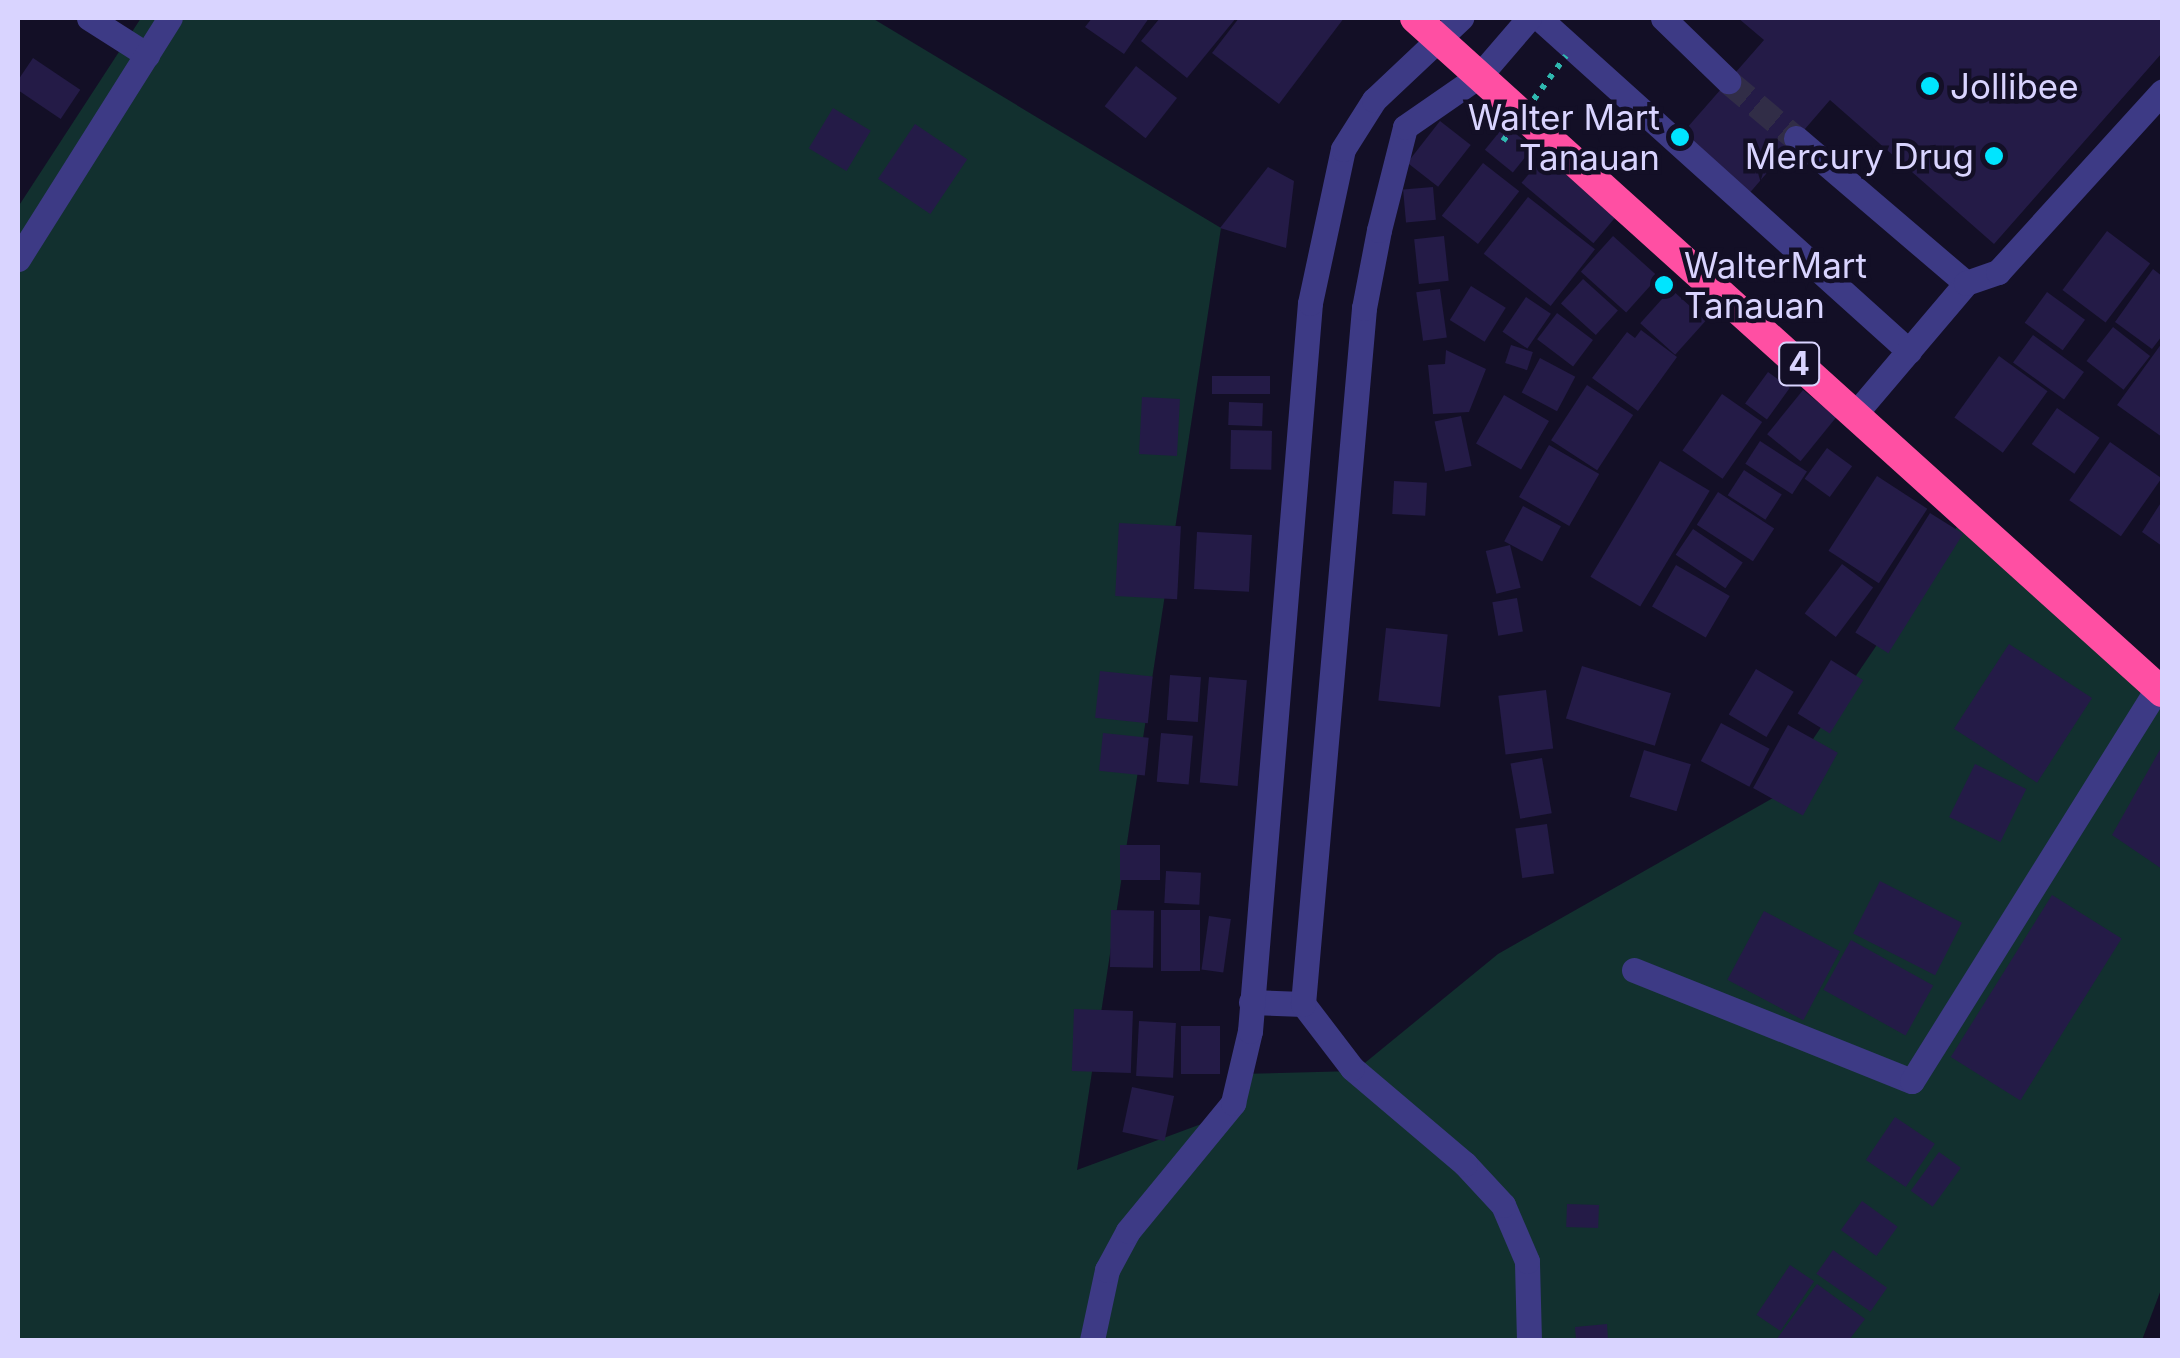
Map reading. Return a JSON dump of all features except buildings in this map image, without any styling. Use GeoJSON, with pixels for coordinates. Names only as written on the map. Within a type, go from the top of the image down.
{"type":"FeatureCollection","features":[{"type":"Feature","properties":{"kind":"highway","name":"4"},"geometry":{"type":"LineString","coordinates":[[1415,18],[1451,28],[1480,75],[2160,690]]}},
{"type":"Feature","properties":{"kind":"street"},"geometry":{"type":"LineString","coordinates":[[90,18],[148,55]]}},
{"type":"Feature","properties":{"kind":"street"},"geometry":{"type":"LineString","coordinates":[[18,259],[170,18]]}},
{"type":"Feature","properties":{"kind":"street"},"geometry":{"type":"LineString","coordinates":[[1530,18],[1480,75],[1405,127],[1364,308],[1303,1004],[1352,1068],[1465,1164],[1503,1205],[1527,1262],[1530,1340]]}},
{"type":"Feature","properties":{"kind":"street"},"geometry":{"type":"LineString","coordinates":[[1539,18],[1909,351]]}},
{"type":"Feature","properties":{"kind":"street"},"geometry":{"type":"LineString","coordinates":[[1663,18],[1728,81]]}},
{"type":"Feature","properties":{"kind":"street"},"geometry":{"type":"LineString","coordinates":[[1092,1340],[1108,1270],[1128,1231],[1232,1103],[1250,1002],[1310,303],[1329,200],[1343,149],[1374,100],[1451,28]]}},
{"type":"Feature","properties":{"kind":"street"},"geometry":{"type":"LineString","coordinates":[[1855,414],[1966,283],[1998,272],[2162,92]]}},
{"type":"Feature","properties":{"kind":"street"},"geometry":{"type":"LineString","coordinates":[[1796,138],[1966,283]]}},
{"type":"Feature","properties":{"kind":"street"},"geometry":{"type":"LineString","coordinates":[[1634,970],[1912,1081],[2160,690]]}},
{"type":"Feature","properties":{"kind":"street"},"geometry":{"type":"LineString","coordinates":[[1250,1002],[1303,1004]]}},
{"type":"Feature","properties":{"kind":"path"},"geometry":{"type":"LineString","coordinates":[[1503,141],[1566,56]]}},
{"type":"Feature","properties":{"kind":"green space"},"geometry":{"type":"Polygon","coordinates":[[[141,18],[872,18],[1221,228],[1077,1170],[1223,1116],[1239,1074],[1355,1071],[1498,954],[1773,798],[1965,515],[2162,690],[2162,1287],[2142,1340],[18,1340],[18,207],[141,18]]]}},
{"type":"Feature","properties":{"kind":"tunnel"},"geometry":{"type":"LineString","coordinates":[[1728,81],[1796,138]]}},
{"type":"Feature","properties":{"kind":"place","name":"Jollibee"},"geometry":{"type":"Point","coordinates":[1930,86]}},
{"type":"Feature","properties":{"kind":"place","name":"Walter Mart Tanauan"},"geometry":{"type":"Point","coordinates":[1680,137]}},
{"type":"Feature","properties":{"kind":"place","name":"Mercury Drug"},"geometry":{"type":"Point","coordinates":[1994,156]}},
{"type":"Feature","properties":{"kind":"place","name":"WalterMart Tanauan"},"geometry":{"type":"Point","coordinates":[1664,285]}}]}
